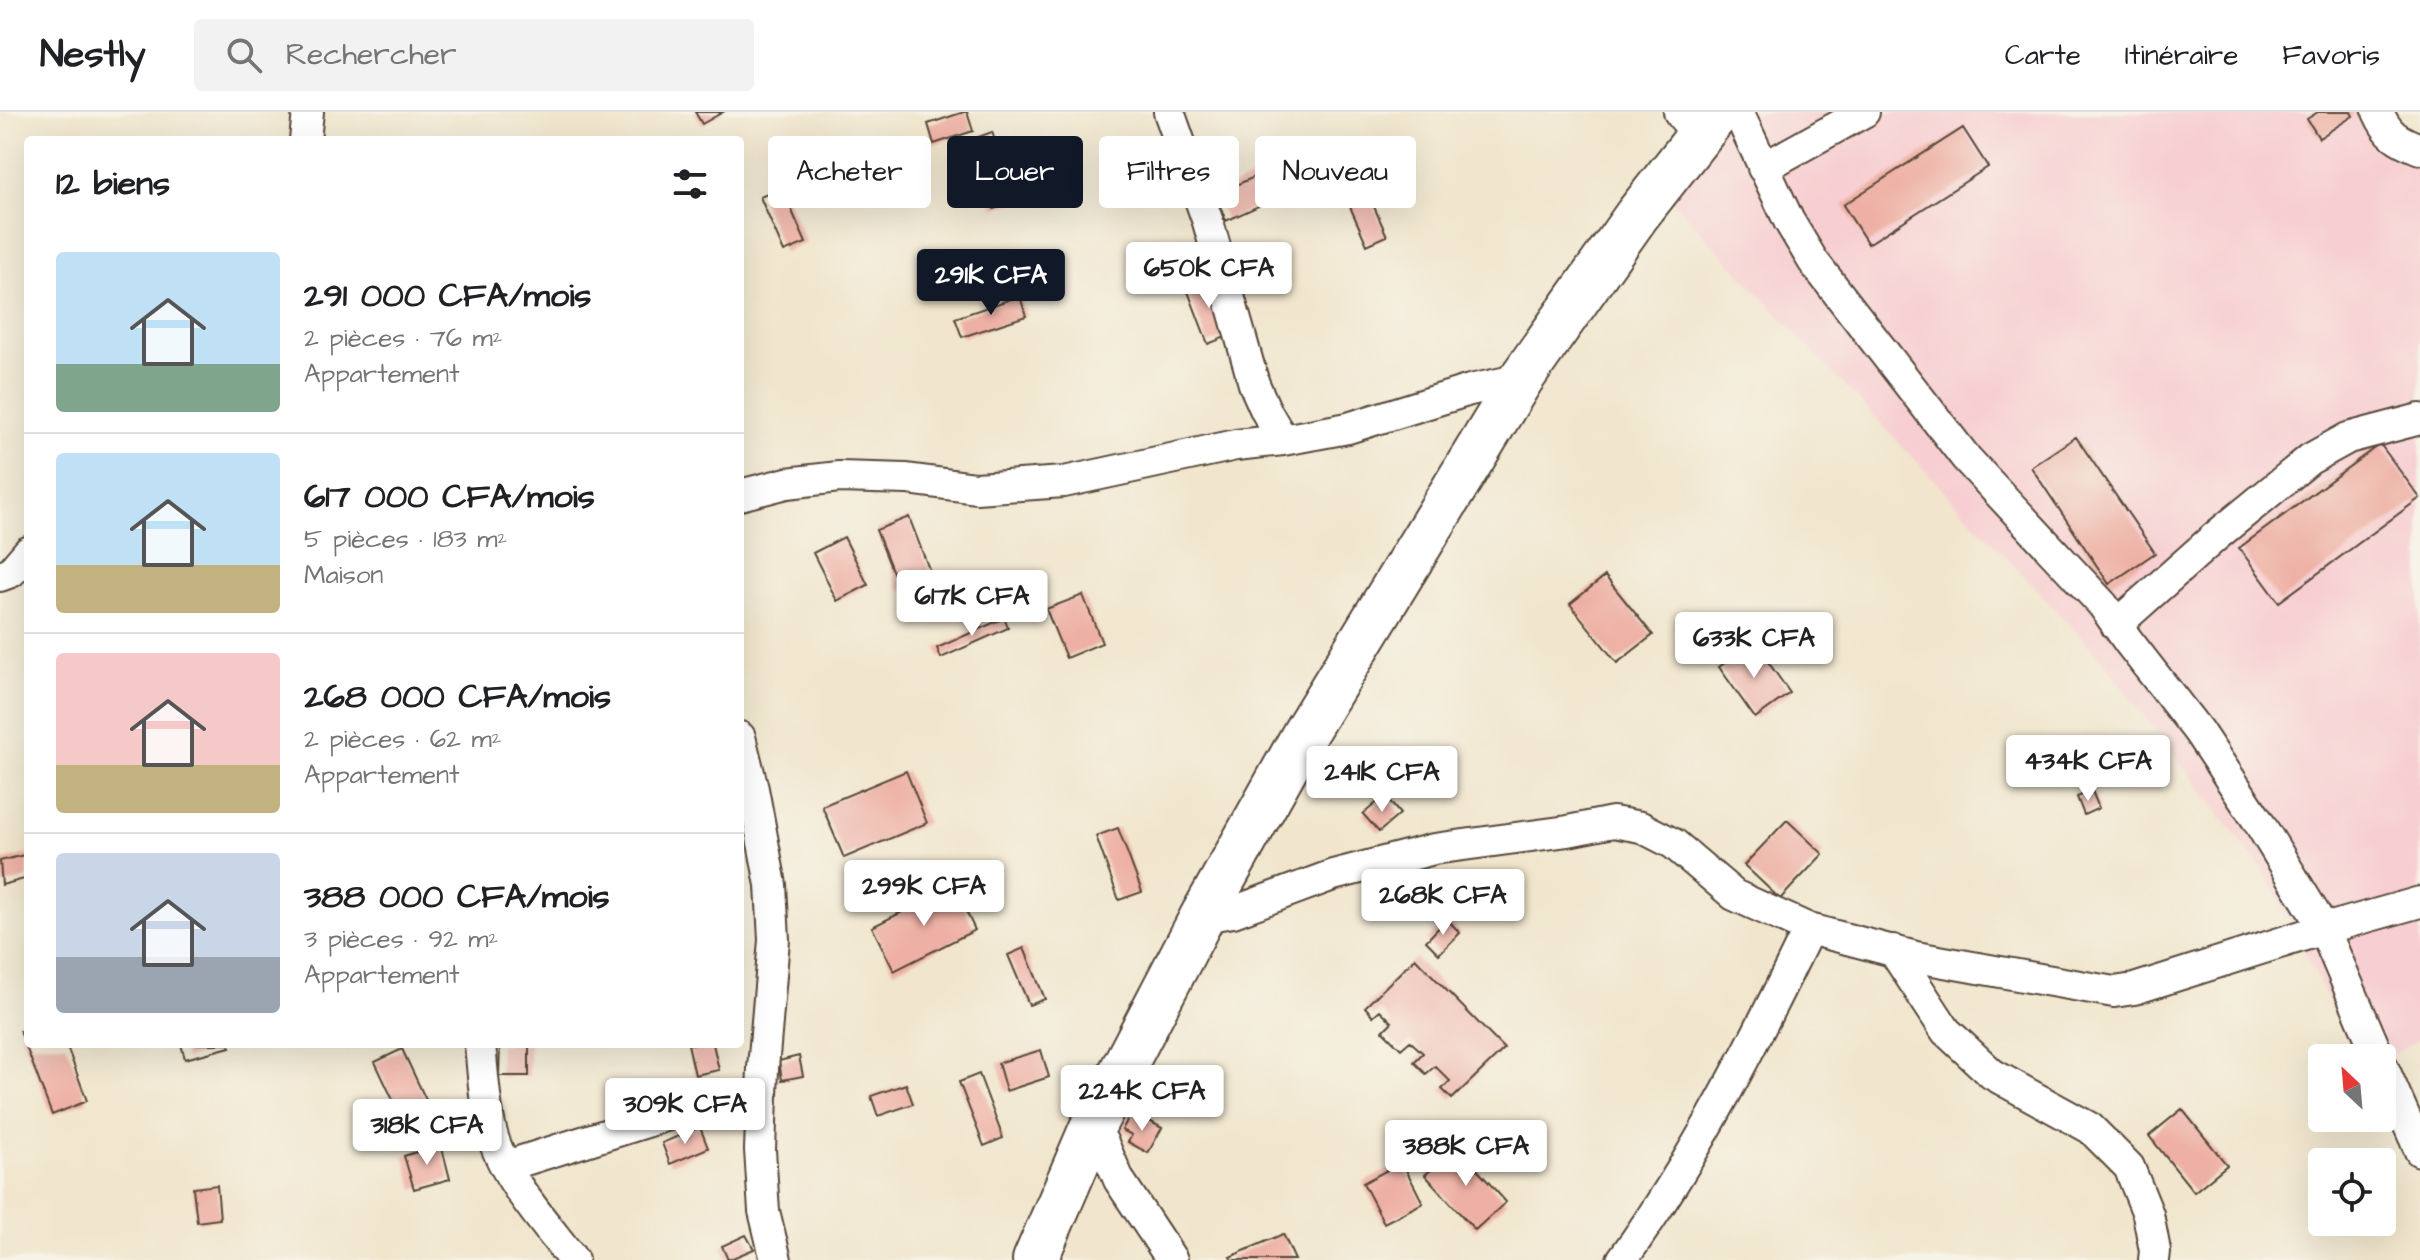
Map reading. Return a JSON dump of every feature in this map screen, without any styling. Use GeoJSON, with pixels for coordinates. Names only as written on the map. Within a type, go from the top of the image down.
{"type":"FeatureCollection","features":[{"type":"Feature","properties":{"kind":"street"},"geometry":{"type":"LineString","coordinates":[[305,136],[308,112]]}},
{"type":"Feature","properties":{"kind":"street"},"geometry":{"type":"LineString","coordinates":[[1169,112],[1208,222],[1254,384],[1283,440]]}},
{"type":"Feature","properties":{"kind":"street"},"geometry":{"type":"LineString","coordinates":[[1738,112],[1789,221],[1813,261],[1966,458],[2103,605],[2198,731],[2324,929],[2373,1044]]}},
{"type":"Feature","properties":{"kind":"street"},"geometry":{"type":"LineString","coordinates":[[1763,168],[1864,112]]}},
{"type":"Feature","properties":{"kind":"street"},"geometry":{"type":"LineString","coordinates":[[2378,112],[2386,130],[2401,142],[2420,149]]}},
{"type":"Feature","properties":{"kind":"street"},"geometry":{"type":"LineString","coordinates":[[1035,1260],[1091,1130],[1202,917],[1306,731],[1521,379],[1699,121]]}},
{"type":"Feature","properties":{"kind":"street"},"geometry":{"type":"LineString","coordinates":[[744,494],[787,483],[839,477],[907,479],[976,488],[1042,485],[1236,445],[1348,428],[1470,390],[1521,379]]}},
{"type":"Feature","properties":{"kind":"street"},"geometry":{"type":"LineString","coordinates":[[2116,625],[2216,536],[2310,459],[2348,438],[2420,419]]}},
{"type":"Feature","properties":{"kind":"street"},"geometry":{"type":"LineString","coordinates":[[0,576],[11,572],[24,557]]}},
{"type":"Feature","properties":{"kind":"street"},"geometry":{"type":"LineString","coordinates":[[744,753],[771,885],[774,940],[760,1150],[764,1211],[776,1260]]}},
{"type":"Feature","properties":{"kind":"street"},"geometry":{"type":"LineString","coordinates":[[1202,917],[1233,912],[1333,875],[1434,849],[1613,822],[1641,827],[1674,844],[1734,895],[1809,929],[1916,957],[2114,992],[2134,989],[2420,902]]}},
{"type":"Feature","properties":{"kind":"street"},"geometry":{"type":"LineString","coordinates":[[1622,1260],[1711,1119],[1809,929]]}},
{"type":"Feature","properties":{"kind":"street"},"geometry":{"type":"LineString","coordinates":[[1893,950],[1946,1031],[1992,1074],[2090,1128],[2129,1167],[2148,1214],[2154,1260]]}},
{"type":"Feature","properties":{"kind":"street"},"geometry":{"type":"LineString","coordinates":[[480,1048],[491,1133],[506,1166],[535,1212],[573,1260]]}},
{"type":"Feature","properties":{"kind":"street"},"geometry":{"type":"LineString","coordinates":[[2396,1097],[2420,1151]]}},
{"type":"Feature","properties":{"kind":"street"},"geometry":{"type":"LineString","coordinates":[[506,1166],[694,1107],[762,1103]]}},
{"type":"Feature","properties":{"kind":"street"},"geometry":{"type":"LineString","coordinates":[[1091,1130],[1103,1143],[1119,1180],[1172,1260]]}},
{"type":"Feature","properties":{"kind":"shaded area"},"geometry":{"type":"Polygon","coordinates":[[[1715,112],[2379,112],[2420,170],[2420,1038],[2396,1054],[2396,1044],[2349,1044],[2268,877],[2098,655],[1659,187],[1715,112]]]}},
{"type":"Feature","properties":{"kind":"building"},"geometry":{"type":"Polygon","coordinates":[[[695,112],[723,112],[702,124],[695,112]]]}},
{"type":"Feature","properties":{"kind":"building"},"geometry":{"type":"Polygon","coordinates":[[[967,112],[973,131],[947,136],[947,140],[934,144],[928,124],[967,112]]]}},
{"type":"Feature","properties":{"kind":"building"},"geometry":{"type":"Polygon","coordinates":[[[2318,112],[2351,112],[2353,116],[2319,138],[2307,119],[2318,112]]]}},
{"type":"Feature","properties":{"kind":"building"},"geometry":{"type":"Polygon","coordinates":[[[1963,128],[1988,167],[1868,244],[1843,205],[1963,128]]]}},
{"type":"Feature","properties":{"kind":"building"},"geometry":{"type":"Polygon","coordinates":[[[1255,177],[1255,208],[1226,221],[1221,208],[1239,208],[1239,184],[1255,177]]]}},
{"type":"Feature","properties":{"kind":"building"},"geometry":{"type":"Polygon","coordinates":[[[768,194],[768,208],[791,208],[806,243],[784,252],[760,197],[768,194]]]}},
{"type":"Feature","properties":{"kind":"building"},"geometry":{"type":"Polygon","coordinates":[[[1351,208],[1375,208],[1387,236],[1367,245],[1351,208]]]}},
{"type":"Feature","properties":{"kind":"building"},"geometry":{"type":"Polygon","coordinates":[[[1210,277],[1231,335],[1208,344],[1186,286],[1210,277]]]}},
{"type":"Feature","properties":{"kind":"building"},"geometry":{"type":"Polygon","coordinates":[[[1020,296],[1026,316],[962,337],[955,318],[1020,296]]]}},
{"type":"Feature","properties":{"kind":"building"},"geometry":{"type":"Polygon","coordinates":[[[2076,437],[2155,553],[2109,584],[2031,467],[2076,437]]]}},
{"type":"Feature","properties":{"kind":"building"},"geometry":{"type":"Polygon","coordinates":[[[2380,444],[2420,498],[2279,602],[2239,548],[2380,444]]]}},
{"type":"Feature","properties":{"kind":"building"},"geometry":{"type":"Polygon","coordinates":[[[909,517],[932,577],[900,590],[876,530],[909,517]]]}},
{"type":"Feature","properties":{"kind":"building"},"geometry":{"type":"Polygon","coordinates":[[[844,537],[868,585],[837,601],[813,553],[844,537]]]}},
{"type":"Feature","properties":{"kind":"building"},"geometry":{"type":"Polygon","coordinates":[[[1605,576],[1653,635],[1617,663],[1570,604],[1605,576]]]}},
{"type":"Feature","properties":{"kind":"building"},"geometry":{"type":"Polygon","coordinates":[[[1083,595],[1102,643],[1066,658],[1046,609],[1083,595]]]}},
{"type":"Feature","properties":{"kind":"building"},"geometry":{"type":"Polygon","coordinates":[[[1004,618],[1008,628],[941,658],[937,648],[1004,618]]]}},
{"type":"Feature","properties":{"kind":"building"},"geometry":{"type":"Polygon","coordinates":[[[1754,642],[1790,693],[1755,718],[1719,667],[1754,642]]]}},
{"type":"Feature","properties":{"kind":"building"},"geometry":{"type":"Polygon","coordinates":[[[906,771],[927,823],[844,858],[822,806],[906,771]]]}},
{"type":"Feature","properties":{"kind":"building"},"geometry":{"type":"Polygon","coordinates":[[[2092,791],[2099,808],[2084,815],[2077,797],[2092,791]]]}},
{"type":"Feature","properties":{"kind":"building"},"geometry":{"type":"Polygon","coordinates":[[[1385,796],[1400,814],[1379,832],[1363,814],[1385,796]]]}},
{"type":"Feature","properties":{"kind":"building"},"geometry":{"type":"Polygon","coordinates":[[[1787,820],[1823,854],[1780,899],[1744,865],[1787,820]]]}},
{"type":"Feature","properties":{"kind":"building"},"geometry":{"type":"Polygon","coordinates":[[[1118,828],[1142,892],[1119,900],[1096,836],[1118,828]]]}},
{"type":"Feature","properties":{"kind":"building"},"geometry":{"type":"Polygon","coordinates":[[[24,855],[24,879],[2,885],[0,861],[24,855]]]}},
{"type":"Feature","properties":{"kind":"building"},"geometry":{"type":"Polygon","coordinates":[[[954,886],[975,930],[894,971],[872,927],[954,886]]]}},
{"type":"Feature","properties":{"kind":"building"},"geometry":{"type":"Polygon","coordinates":[[[1447,919],[1460,933],[1439,954],[1426,941],[1447,919]]]}},
{"type":"Feature","properties":{"kind":"building"},"geometry":{"type":"Polygon","coordinates":[[[1024,948],[1045,999],[1029,1005],[1008,955],[1024,948]]]}},
{"type":"Feature","properties":{"kind":"building"},"geometry":{"type":"Polygon","coordinates":[[[1415,958],[1504,1049],[1452,1099],[1442,1089],[1450,1081],[1435,1066],[1426,1074],[1414,1062],[1423,1053],[1410,1041],[1401,1049],[1383,1031],[1392,1022],[1380,1010],[1373,1016],[1365,1007],[1415,958]]]}},
{"type":"Feature","properties":{"kind":"building"},"geometry":{"type":"Polygon","coordinates":[[[26,1048],[67,1048],[87,1101],[52,1115],[26,1048]]]}},
{"type":"Feature","properties":{"kind":"building"},"geometry":{"type":"Polygon","coordinates":[[[182,1048],[226,1048],[185,1059],[182,1048]]]}},
{"type":"Feature","properties":{"kind":"building"},"geometry":{"type":"Polygon","coordinates":[[[500,1048],[529,1048],[529,1076],[499,1076],[500,1048]]]}},
{"type":"Feature","properties":{"kind":"building"},"geometry":{"type":"Polygon","coordinates":[[[689,1048],[714,1048],[719,1070],[695,1075],[689,1048]]]}},
{"type":"Feature","properties":{"kind":"building"},"geometry":{"type":"Polygon","coordinates":[[[402,1049],[427,1102],[400,1115],[375,1062],[402,1049]]]}},
{"type":"Feature","properties":{"kind":"building"},"geometry":{"type":"Polygon","coordinates":[[[1041,1050],[1049,1077],[1006,1091],[998,1063],[1041,1050]]]}},
{"type":"Feature","properties":{"kind":"building"},"geometry":{"type":"Polygon","coordinates":[[[799,1056],[803,1076],[782,1080],[779,1061],[799,1056]]]}},
{"type":"Feature","properties":{"kind":"building"},"geometry":{"type":"Polygon","coordinates":[[[979,1074],[1003,1138],[984,1146],[959,1082],[979,1074]]]}},
{"type":"Feature","properties":{"kind":"building"},"geometry":{"type":"Polygon","coordinates":[[[906,1084],[913,1104],[878,1116],[871,1096],[906,1084]]]}},
{"type":"Feature","properties":{"kind":"building"},"geometry":{"type":"Polygon","coordinates":[[[2182,1109],[2227,1165],[2194,1192],[2149,1136],[2182,1109]]]}},
{"type":"Feature","properties":{"kind":"building"},"geometry":{"type":"Polygon","coordinates":[[[1130,1115],[1141,1120],[1142,1117],[1162,1128],[1148,1153],[1128,1142],[1132,1135],[1122,1130],[1130,1115]]]}},
{"type":"Feature","properties":{"kind":"building"},"geometry":{"type":"Polygon","coordinates":[[[700,1127],[708,1148],[670,1164],[662,1143],[700,1127]]]}},
{"type":"Feature","properties":{"kind":"building"},"geometry":{"type":"Polygon","coordinates":[[[441,1144],[450,1179],[414,1189],[404,1156],[441,1144]]]}},
{"type":"Feature","properties":{"kind":"building"},"geometry":{"type":"Polygon","coordinates":[[[1457,1147],[1506,1202],[1475,1230],[1425,1175],[1457,1147]]]}},
{"type":"Feature","properties":{"kind":"building"},"geometry":{"type":"Polygon","coordinates":[[[1402,1162],[1423,1203],[1384,1223],[1363,1183],[1402,1162]]]}},
{"type":"Feature","properties":{"kind":"building"},"geometry":{"type":"Polygon","coordinates":[[[217,1185],[220,1219],[197,1222],[193,1188],[217,1185]]]}},
{"type":"Feature","properties":{"kind":"building"},"geometry":{"type":"Polygon","coordinates":[[[1283,1234],[1295,1260],[1232,1260],[1230,1257],[1283,1234]]]}},
{"type":"Feature","properties":{"kind":"building"},"geometry":{"type":"Polygon","coordinates":[[[746,1235],[754,1249],[728,1260],[722,1246],[746,1235]]]}}]}
